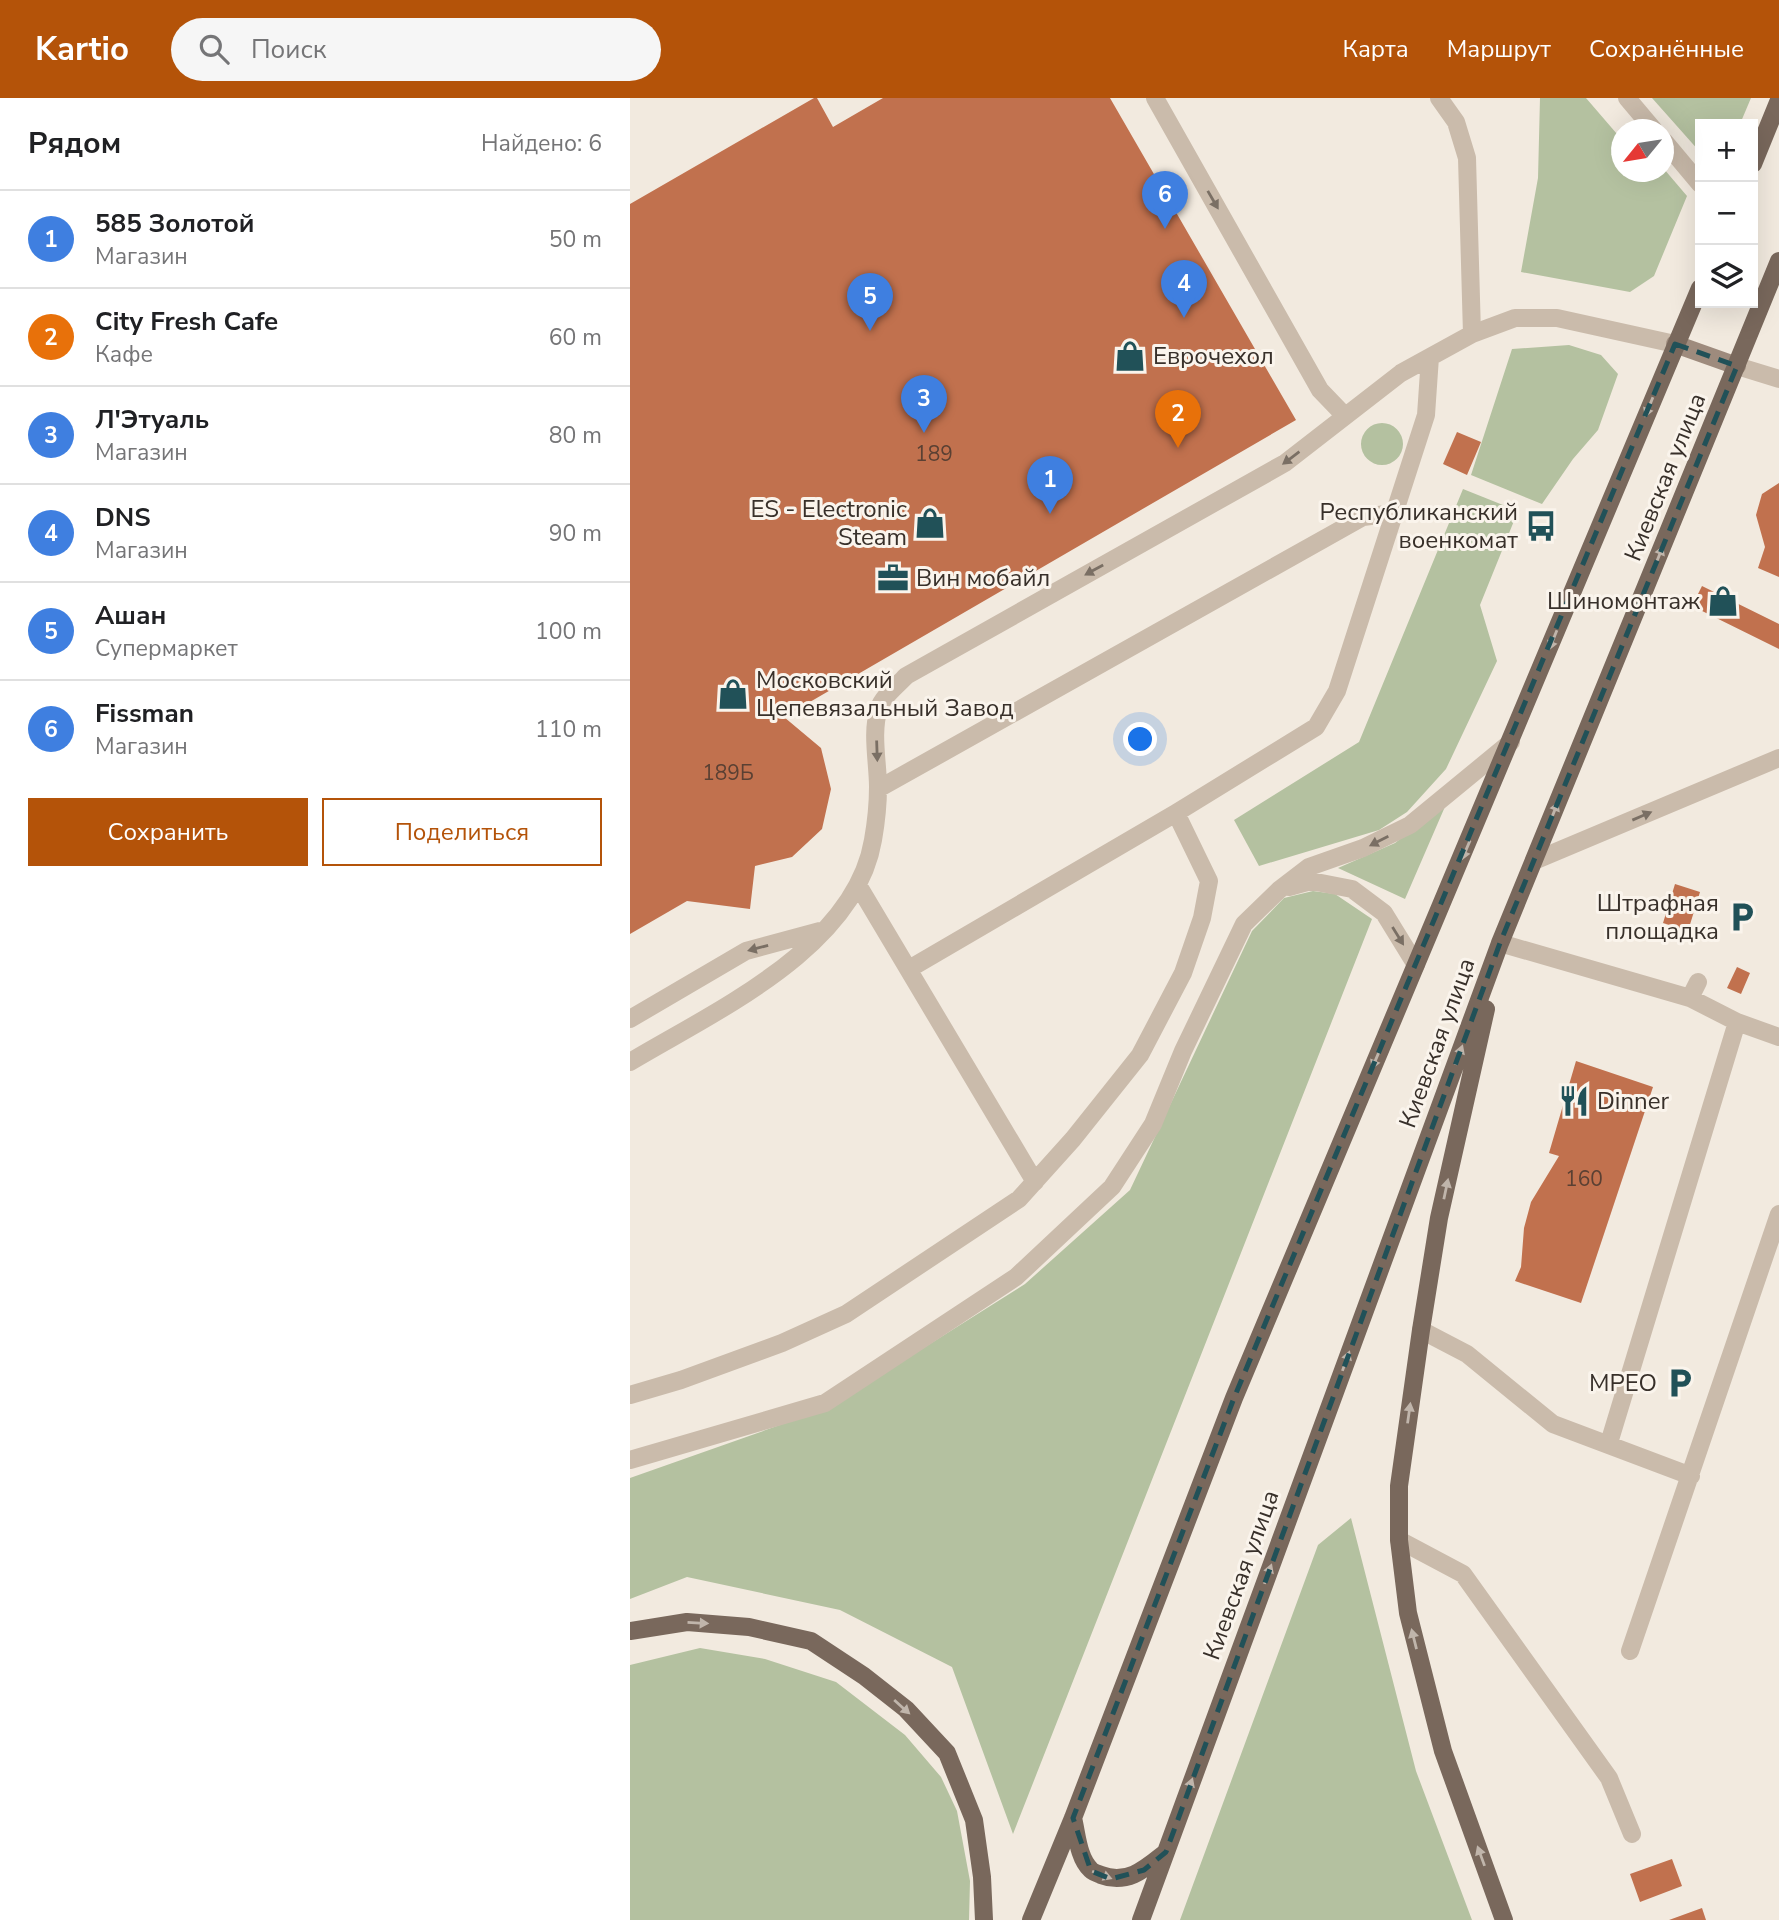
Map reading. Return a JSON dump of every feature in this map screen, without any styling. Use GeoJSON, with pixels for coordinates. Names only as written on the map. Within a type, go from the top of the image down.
{"type":"FeatureCollection","features":[{"type":"Feature","properties":{"kind":"main road"},"geometry":{"type":"LineString","coordinates":[[1758,152],[1779,100]]}},
{"type":"Feature","properties":{"kind":"main road","name":"Киевская улица"},"geometry":{"type":"LineString","coordinates":[[1141,1920],[1500,943],[1779,261]]}},
{"type":"Feature","properties":{"kind":"main road","name":"Киевская улица"},"geometry":{"type":"LineString","coordinates":[[1031,1920],[1073,1818],[1234,1398],[1695,299]]}},
{"type":"Feature","properties":{"kind":"main road"},"geometry":{"type":"LineString","coordinates":[[1500,943],[1439,1218],[1420,1330],[1399,1486],[1399,1540],[1408,1613],[1443,1751],[1504,1920]]}},
{"type":"Feature","properties":{"kind":"main road"},"geometry":{"type":"LineString","coordinates":[[630,1631],[687,1622],[749,1627],[811,1641],[864,1676],[906,1709],[947,1753],[974,1820],[982,1877],[984,1920]]}},
{"type":"Feature","properties":{"kind":"main road"},"geometry":{"type":"LineString","coordinates":[[1073,1818],[1082,1854],[1091,1871],[1111,1879],[1126,1878],[1144,1870],[1166,1852]]}},
{"type":"Feature","properties":{"kind":"street"},"geometry":{"type":"LineString","coordinates":[[1675,344],[1737,366]]}},
{"type":"Feature","properties":{"kind":"lane"},"geometry":{"type":"LineString","coordinates":[[1155,98],[1320,390],[1345,416]]}},
{"type":"Feature","properties":{"kind":"lane"},"geometry":{"type":"LineString","coordinates":[[1439,98],[1456,122],[1467,159],[1472,334]]}},
{"type":"Feature","properties":{"kind":"lane"},"geometry":{"type":"LineString","coordinates":[[1627,98],[1645,119]]}},
{"type":"Feature","properties":{"kind":"lane"},"geometry":{"type":"LineString","coordinates":[[1674,153],[1698,182]]}},
{"type":"Feature","properties":{"kind":"lane"},"geometry":{"type":"LineString","coordinates":[[630,1062],[780,972],[843,912],[858,885],[873,843],[878,789],[876,731],[879,706],[906,676],[1285,463],[1401,373],[1472,334],[1515,318],[1557,318],[1675,344]]}},
{"type":"Feature","properties":{"kind":"lane"},"geometry":{"type":"LineString","coordinates":[[909,969],[1316,727],[1337,691],[1426,415],[1430,357]]}},
{"type":"Feature","properties":{"kind":"lane"},"geometry":{"type":"LineString","coordinates":[[1737,366],[1779,379]]}},
{"type":"Feature","properties":{"kind":"lane"},"geometry":{"type":"LineString","coordinates":[[878,789],[1363,517],[1394,513]]}},
{"type":"Feature","properties":{"kind":"lane"},"geometry":{"type":"LineString","coordinates":[[630,1460],[825,1403],[1016,1277],[1112,1188],[1153,1124],[1183,1051],[1244,924],[1279,890],[1309,867],[1363,849],[1410,825],[1511,742]]}},
{"type":"Feature","properties":{"kind":"lane"},"geometry":{"type":"LineString","coordinates":[[1534,861],[1779,758]]}},
{"type":"Feature","properties":{"kind":"lane"},"geometry":{"type":"LineString","coordinates":[[630,1395],[782,1343],[846,1314],[1019,1199],[1035,1182],[1140,1055],[1183,972],[1202,918],[1209,881],[1175,813]]}},
{"type":"Feature","properties":{"kind":"lane"},"geometry":{"type":"LineString","coordinates":[[1279,890],[1311,881],[1352,889],[1384,913],[1416,965]]}},
{"type":"Feature","properties":{"kind":"lane"},"geometry":{"type":"LineString","coordinates":[[858,885],[1035,1182]]}},
{"type":"Feature","properties":{"kind":"lane"},"geometry":{"type":"LineString","coordinates":[[630,1019],[746,951],[824,930]]}},
{"type":"Feature","properties":{"kind":"lane"},"geometry":{"type":"LineString","coordinates":[[1500,943],[1694,990],[1737,1022],[1779,1037]]}},
{"type":"Feature","properties":{"kind":"lane"},"geometry":{"type":"LineString","coordinates":[[1609,1443],[1737,1022]]}},
{"type":"Feature","properties":{"kind":"lane"},"geometry":{"type":"LineString","coordinates":[[1630,1651],[1779,1213]]}},
{"type":"Feature","properties":{"kind":"lane"},"geometry":{"type":"LineString","coordinates":[[1420,1330],[1466,1354],[1553,1424],[1691,1476]]}},
{"type":"Feature","properties":{"kind":"lane"},"geometry":{"type":"LineString","coordinates":[[1399,1540],[1463,1574],[1609,1778],[1632,1834]]}},
{"type":"Feature","properties":{"kind":"highlighted area"},"geometry":{"type":"Polygon","coordinates":[[[1675,344],[1737,366],[1500,943],[1166,1852],[1144,1870],[1111,1879],[1091,1871],[1073,1818],[1234,1398],[1675,344]]]}},
{"type":"Feature","properties":{"kind":"green space"},"geometry":{"type":"Polygon","coordinates":[[[1540,98],[1586,98],[1611,127],[1611,182],[1674,181],[1687,196],[1654,276],[1630,292],[1521,272],[1538,178],[1540,98]]]}},
{"type":"Feature","properties":{"kind":"green space"},"geometry":{"type":"Polygon","coordinates":[[[1652,98],[1751,98],[1742,119],[1695,119],[1695,146],[1674,123],[1674,119],[1671,119],[1652,98]]]}},
{"type":"Feature","properties":{"kind":"green space"},"geometry":{"type":"Polygon","coordinates":[[[1569,345],[1601,355],[1618,374],[1598,430],[1573,459],[1542,504],[1471,475],[1512,349],[1569,345]]]}},
{"type":"Feature","properties":{"kind":"green space"},"geometry":{"type":"Polygon","coordinates":[[[1382,423],[1397,429],[1403,444],[1397,459],[1382,465],[1367,459],[1361,444],[1367,429],[1382,423]]]}},
{"type":"Feature","properties":{"kind":"green space"},"geometry":{"type":"Polygon","coordinates":[[[1463,489],[1518,511],[1480,605],[1497,661],[1446,769],[1407,812],[1379,830],[1259,866],[1234,820],[1359,742],[1463,489]]]}},
{"type":"Feature","properties":{"kind":"green space"},"geometry":{"type":"Polygon","coordinates":[[[1447,802],[1405,899],[1338,868],[1395,843],[1447,802]]]}},
{"type":"Feature","properties":{"kind":"green space"},"geometry":{"type":"Polygon","coordinates":[[[1313,891],[1335,894],[1372,919],[1013,1834],[952,1667],[840,1610],[687,1577],[630,1599],[630,1478],[828,1408],[1025,1284],[1130,1190],[1252,931],[1284,898],[1313,891]]]}},
{"type":"Feature","properties":{"kind":"green space"},"geometry":{"type":"Polygon","coordinates":[[[1351,1518],[1416,1771],[1472,1920],[1180,1920],[1318,1545],[1351,1518]]]}},
{"type":"Feature","properties":{"kind":"green space"},"geometry":{"type":"Polygon","coordinates":[[[700,1648],[765,1659],[836,1682],[905,1735],[941,1777],[957,1811],[970,1881],[969,1920],[630,1920],[630,1665],[700,1648]]]}},
{"type":"Feature","properties":{"kind":"building"},"geometry":{"type":"Polygon","coordinates":[[[817,98],[833,127],[883,98],[1110,98],[1296,420],[784,717],[821,748],[831,789],[822,829],[792,857],[755,866],[750,909],[687,901],[630,934],[630,204],[817,98]]]}},
{"type":"Feature","properties":{"kind":"building"},"geometry":{"type":"Polygon","coordinates":[[[1457,432],[1481,442],[1467,475],[1443,464],[1457,432]]]}},
{"type":"Feature","properties":{"kind":"building"},"geometry":{"type":"Polygon","coordinates":[[[1779,483],[1779,577],[1758,568],[1765,547],[1756,515],[1762,494],[1779,483]]]}},
{"type":"Feature","properties":{"kind":"building"},"geometry":{"type":"Polygon","coordinates":[[[1702,586],[1779,624],[1779,649],[1692,606],[1702,586]]]}},
{"type":"Feature","properties":{"kind":"building"},"geometry":{"type":"Polygon","coordinates":[[[1675,884],[1700,892],[1688,931],[1663,923],[1675,884]]]}},
{"type":"Feature","properties":{"kind":"building"},"geometry":{"type":"Polygon","coordinates":[[[1737,967],[1750,973],[1741,994],[1727,988],[1737,967]]]}},
{"type":"Feature","properties":{"kind":"building"},"geometry":{"type":"Polygon","coordinates":[[[1576,1061],[1653,1087],[1581,1303],[1515,1281],[1521,1267],[1524,1228],[1531,1202],[1559,1156],[1549,1153],[1576,1061]]]}},
{"type":"Feature","properties":{"kind":"building"},"geometry":{"type":"Polygon","coordinates":[[[1672,1859],[1682,1886],[1640,1902],[1630,1874],[1672,1859]]]}},
{"type":"Feature","properties":{"kind":"building"},"geometry":{"type":"Polygon","coordinates":[[[1702,1908],[1706,1920],[1669,1920],[1702,1908]]]}},
{"type":"Feature","properties":{"kind":"place","name":"Fissman"},"geometry":{"type":"Point","coordinates":[1165,229]}},
{"type":"Feature","properties":{"kind":"place","name":"DNS"},"geometry":{"type":"Point","coordinates":[1184,318]}},
{"type":"Feature","properties":{"kind":"place","name":"Ашан"},"geometry":{"type":"Point","coordinates":[870,331]}},
{"type":"Feature","properties":{"kind":"place","name":"Еврочехол"},"geometry":{"type":"Point","coordinates":[1130,356]}},
{"type":"Feature","properties":{"kind":"place","name":"Л'Этуаль"},"geometry":{"type":"Point","coordinates":[924,433]}},
{"type":"Feature","properties":{"kind":"place","name":"City Fresh Cafe"},"geometry":{"type":"Point","coordinates":[1178,448]}},
{"type":"Feature","properties":{"kind":"place","name":"585 Золотой"},"geometry":{"type":"Point","coordinates":[1050,514]}},
{"type":"Feature","properties":{"kind":"place","name":"ES - Electronic Steam"},"geometry":{"type":"Point","coordinates":[930,523]}},
{"type":"Feature","properties":{"kind":"place","name":"Республиканский военкомат"},"geometry":{"type":"Point","coordinates":[1541,526]}},
{"type":"Feature","properties":{"kind":"place","name":"Вин мобайл"},"geometry":{"type":"Point","coordinates":[893,578]}},
{"type":"Feature","properties":{"kind":"place","name":"Шиномонтаж"},"geometry":{"type":"Point","coordinates":[1723,601]}},
{"type":"Feature","properties":{"kind":"place","name":"Московский Цепевязальный Завод"},"geometry":{"type":"Point","coordinates":[733,694]}},
{"type":"Feature","properties":{"kind":"place","name":"Штрафная площадка"},"geometry":{"type":"Point","coordinates":[1742,917]}},
{"type":"Feature","properties":{"kind":"place","name":"Dinner"},"geometry":{"type":"Point","coordinates":[1574,1101]}},
{"type":"Feature","properties":{"kind":"place","name":"МРЕО"},"geometry":{"type":"Point","coordinates":[1680,1383]}}]}
